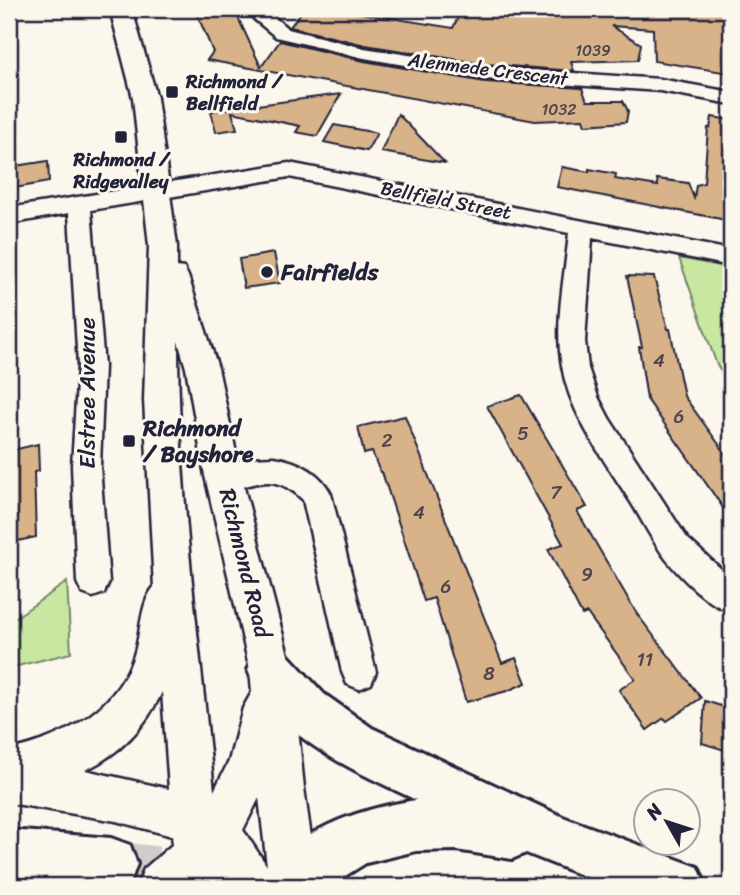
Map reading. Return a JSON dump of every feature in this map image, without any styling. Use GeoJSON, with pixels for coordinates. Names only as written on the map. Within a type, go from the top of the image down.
{"type":"FeatureCollection","features":[{"type":"Feature","properties":{"kind":"highway"},"geometry":{"type":"LineString","coordinates":[[271,670],[307,711],[355,745],[553,839],[679,886]]}},
{"type":"Feature","properties":{"kind":"highway"},"geometry":{"type":"LineString","coordinates":[[282,885],[365,835],[401,828],[438,823],[553,839]]}},
{"type":"Feature","properties":{"kind":"highway"},"geometry":{"type":"LineString","coordinates":[[9,856],[111,864]]}},
{"type":"Feature","properties":{"kind":"main road","name":"Richmond Road"},"geometry":{"type":"LineString","coordinates":[[121,9],[145,98],[158,190],[163,246],[161,400],[173,570],[201,849]]}},
{"type":"Feature","properties":{"kind":"main road","name":"Richmond Road"},"geometry":{"type":"LineString","coordinates":[[163,246],[202,368],[223,476],[271,670],[282,885]]}},
{"type":"Feature","properties":{"kind":"main road"},"geometry":{"type":"LineString","coordinates":[[9,772],[42,766],[78,751],[104,733],[127,709],[142,690],[152,666],[173,570]]}},
{"type":"Feature","properties":{"kind":"main road"},"geometry":{"type":"LineString","coordinates":[[161,886],[201,849],[242,788],[260,739],[271,670]]}},
{"type":"Feature","properties":{"kind":"main road"},"geometry":{"type":"LineString","coordinates":[[9,780],[87,793],[177,814],[201,849],[232,855],[282,885]]}},
{"type":"Feature","properties":{"kind":"street","name":"Alenmede Crescent"},"geometry":{"type":"LineString","coordinates":[[257,9],[260,15],[282,33],[364,53],[485,73],[660,85],[731,98]]}},
{"type":"Feature","properties":{"kind":"street","name":"Bellfield Street"},"geometry":{"type":"LineString","coordinates":[[9,216],[289,170],[731,258]]}},
{"type":"Feature","properties":{"kind":"street","name":"Elstree Avenue"},"geometry":{"type":"LineString","coordinates":[[80,205],[91,366],[86,466],[93,582]]}},
{"type":"Feature","properties":{"kind":"street"},"geometry":{"type":"LineString","coordinates":[[581,229],[572,341],[575,368],[585,397],[599,426],[676,548],[702,574],[731,597]]}},
{"type":"Feature","properties":{"kind":"street"},"geometry":{"type":"LineString","coordinates":[[223,476],[276,468],[293,473],[305,481],[316,494],[359,672]]}},
{"type":"Feature","properties":{"kind":"green space"},"geometry":{"type":"Polygon","coordinates":[[[679,258],[731,268],[731,386],[717,365],[679,258]]]}},
{"type":"Feature","properties":{"kind":"green space"},"geometry":{"type":"Polygon","coordinates":[[[67,582],[71,653],[9,668],[9,622],[67,582]]]}},
{"type":"Feature","properties":{"kind":"building"},"geometry":{"type":"Polygon","coordinates":[[[195,9],[234,9],[261,67],[280,41],[364,61],[485,82],[582,88],[587,101],[623,101],[628,111],[626,122],[585,125],[583,119],[535,121],[207,60],[213,52],[195,9]]]}},
{"type":"Feature","properties":{"kind":"building"},"geometry":{"type":"Polygon","coordinates":[[[304,9],[334,9],[453,28],[462,9],[584,9],[595,16],[595,9],[731,9],[731,70],[729,73],[654,61],[653,29],[611,26],[641,44],[638,60],[571,62],[574,71],[485,64],[365,45],[290,27],[304,9]]]}},
{"type":"Feature","properties":{"kind":"building"},"geometry":{"type":"Polygon","coordinates":[[[341,94],[317,136],[296,132],[300,126],[232,112],[237,129],[216,132],[211,111],[341,94]]]}},
{"type":"Feature","properties":{"kind":"building"},"geometry":{"type":"Polygon","coordinates":[[[398,114],[445,163],[381,152],[398,114]]]}},
{"type":"Feature","properties":{"kind":"building"},"geometry":{"type":"Polygon","coordinates":[[[712,117],[731,120],[731,221],[557,187],[562,167],[589,172],[589,169],[616,174],[615,179],[658,186],[657,179],[688,183],[694,198],[696,185],[704,183],[708,128],[712,117]]]}},
{"type":"Feature","properties":{"kind":"building"},"geometry":{"type":"Polygon","coordinates":[[[334,125],[377,133],[367,151],[324,142],[334,125]]]}},
{"type":"Feature","properties":{"kind":"building"},"geometry":{"type":"Polygon","coordinates":[[[48,161],[49,182],[9,189],[9,167],[48,161]]]}},
{"type":"Feature","properties":{"kind":"building","name":"Fairfields"},"geometry":{"type":"Polygon","coordinates":[[[274,253],[280,283],[244,288],[239,259],[274,253]]]}},
{"type":"Feature","properties":{"kind":"building"},"geometry":{"type":"Polygon","coordinates":[[[627,276],[654,277],[670,329],[684,396],[731,461],[731,519],[647,399],[639,347],[642,347],[627,276]]]}},
{"type":"Feature","properties":{"kind":"building"},"geometry":{"type":"Polygon","coordinates":[[[521,395],[587,507],[577,511],[637,614],[701,698],[667,721],[664,718],[647,730],[619,690],[635,679],[587,613],[582,615],[548,549],[563,544],[487,406],[521,395]]]}},
{"type":"Feature","properties":{"kind":"building"},"geometry":{"type":"Polygon","coordinates":[[[405,416],[502,663],[516,658],[526,683],[507,691],[466,702],[434,598],[424,601],[382,472],[372,452],[364,454],[358,427],[405,416]]]}},
{"type":"Feature","properties":{"kind":"building"},"geometry":{"type":"Polygon","coordinates":[[[38,444],[39,471],[34,472],[36,537],[9,543],[9,451],[38,444]]]}},
{"type":"Feature","properties":{"kind":"building"},"geometry":{"type":"Polygon","coordinates":[[[705,701],[731,709],[731,752],[702,743],[705,701]]]}},
{"type":"Feature","properties":{"kind":"tunnel"},"geometry":{"type":"LineString","coordinates":[[111,864],[301,886]]}},
{"type":"Feature","properties":{"kind":"place","name":"Richmond / Bellfield"},"geometry":{"type":"Point","coordinates":[172,92]}},
{"type":"Feature","properties":{"kind":"place","name":"Richmond / Ridgevalley"},"geometry":{"type":"Point","coordinates":[121,137]}},
{"type":"Feature","properties":{"kind":"place","name":"Fairfields"},"geometry":{"type":"Point","coordinates":[267,272]}},
{"type":"Feature","properties":{"kind":"place","name":"Richmond / Bayshore"},"geometry":{"type":"Point","coordinates":[129,441]}}]}
